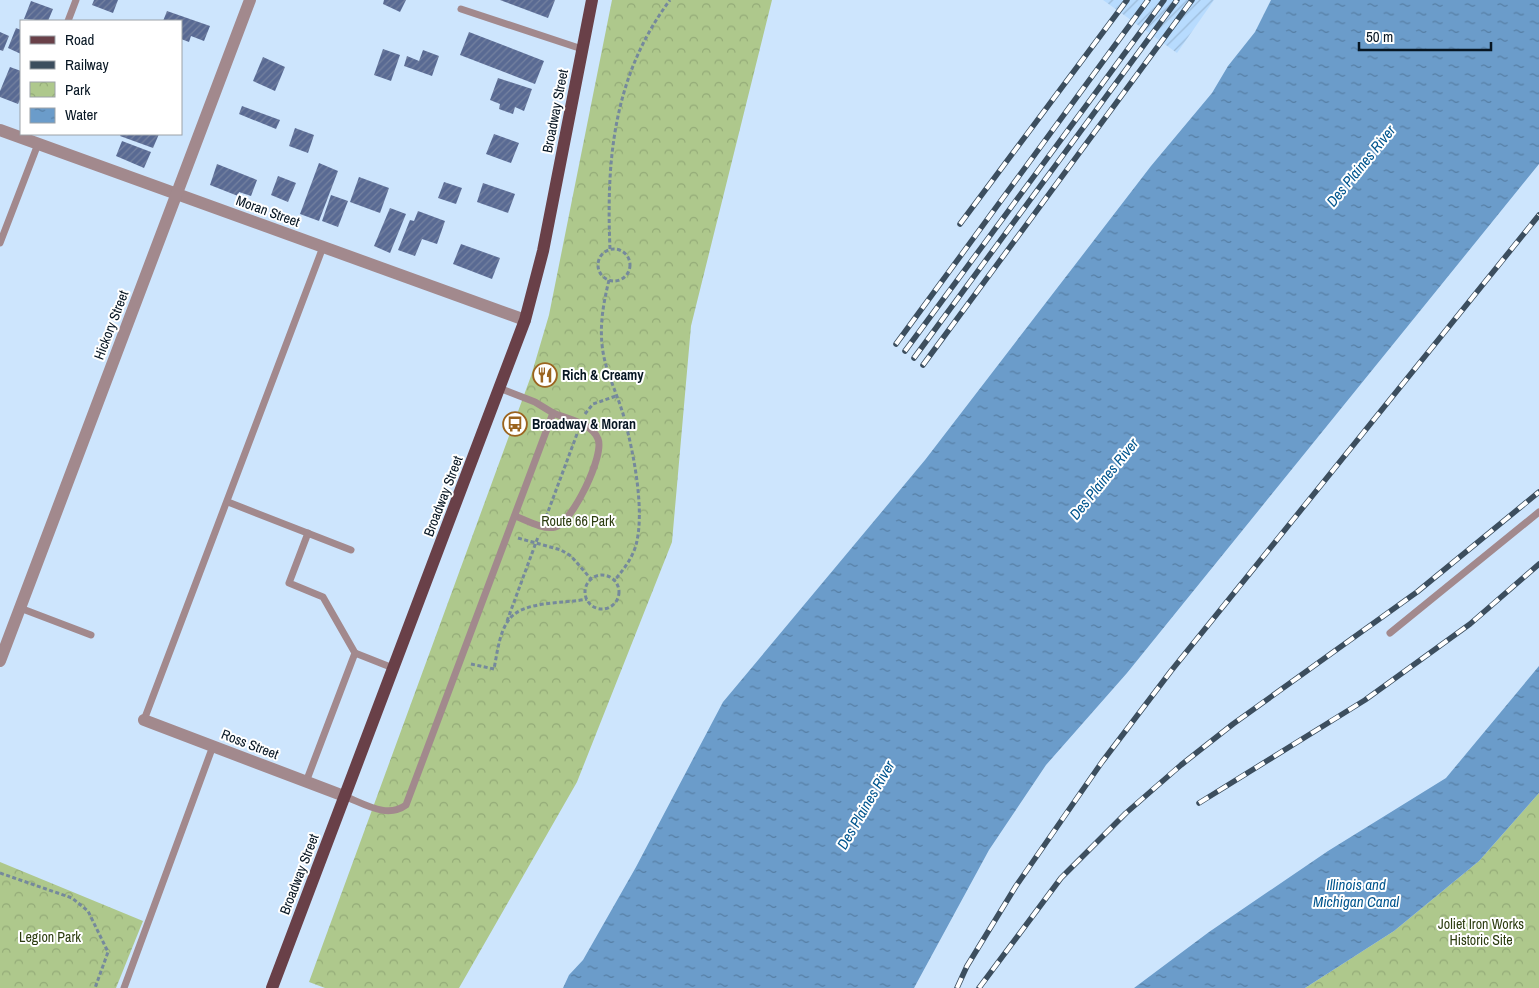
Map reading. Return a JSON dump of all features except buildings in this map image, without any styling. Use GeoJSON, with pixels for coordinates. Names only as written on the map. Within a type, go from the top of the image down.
{"type":"FeatureCollection","features":[{"type":"Feature","properties":{"kind":"main road","name":"Broadway Street"},"geometry":{"type":"LineString","coordinates":[[272,988],[525,320],[543,251],[592,0]]}},
{"type":"Feature","properties":{"kind":"street","name":"Hickory Street"},"geometry":{"type":"LineString","coordinates":[[0,661],[250,0]]}},
{"type":"Feature","properties":{"kind":"street","name":"Moran Street"},"geometry":{"type":"LineString","coordinates":[[0,130],[23,136],[38,144],[525,320]]}},
{"type":"Feature","properties":{"kind":"street","name":"Ross Street"},"geometry":{"type":"LineString","coordinates":[[144,720],[344,796]]}},
{"type":"Feature","properties":{"kind":"lane"},"geometry":{"type":"LineString","coordinates":[[68,20],[76,0]]}},
{"type":"Feature","properties":{"kind":"lane"},"geometry":{"type":"LineString","coordinates":[[461,9],[582,49]]}},
{"type":"Feature","properties":{"kind":"lane"},"geometry":{"type":"LineString","coordinates":[[0,243],[38,144]]}},
{"type":"Feature","properties":{"kind":"lane"},"geometry":{"type":"LineString","coordinates":[[144,720],[323,247]]}},
{"type":"Feature","properties":{"kind":"lane"},"geometry":{"type":"LineString","coordinates":[[500,388],[535,402],[553,413],[590,429],[598,439],[600,455],[566,521],[554,527],[542,526],[515,516]]}},
{"type":"Feature","properties":{"kind":"lane"},"geometry":{"type":"LineString","coordinates":[[344,796],[388,812],[397,812],[406,805],[462,661],[553,413]]}},
{"type":"Feature","properties":{"kind":"lane"},"geometry":{"type":"LineString","coordinates":[[228,502],[351,550]]}},
{"type":"Feature","properties":{"kind":"lane"},"geometry":{"type":"LineString","coordinates":[[1390,633],[1539,512]]}},
{"type":"Feature","properties":{"kind":"lane"},"geometry":{"type":"LineString","coordinates":[[308,534],[289,583],[323,597],[355,653],[393,668]]}},
{"type":"Feature","properties":{"kind":"lane"},"geometry":{"type":"LineString","coordinates":[[20,608],[91,635]]}},
{"type":"Feature","properties":{"kind":"lane"},"geometry":{"type":"LineString","coordinates":[[306,782],[355,653]]}},
{"type":"Feature","properties":{"kind":"lane"},"geometry":{"type":"LineString","coordinates":[[124,988],[213,746]]}},
{"type":"Feature","properties":{"kind":"path"},"geometry":{"type":"LineString","coordinates":[[610,249],[609,199],[614,126],[642,45],[670,0]]}},
{"type":"Feature","properties":{"kind":"path"},"geometry":{"type":"LineString","coordinates":[[616,248],[626,253],[630,263],[628,273],[624,278],[609,280],[600,274],[597,264],[601,254],[616,248]]}},
{"type":"Feature","properties":{"kind":"path"},"geometry":{"type":"LineString","coordinates":[[609,280],[601,327],[607,371],[625,420],[631,452],[639,525],[636,546],[628,564],[614,581]]}},
{"type":"Feature","properties":{"kind":"path"},"geometry":{"type":"LineString","coordinates":[[462,661],[485,669],[494,669],[507,621],[586,412],[593,404],[616,396]]}},
{"type":"Feature","properties":{"kind":"path"},"geometry":{"type":"LineString","coordinates":[[508,534],[535,545],[561,550],[571,556],[591,579]]}},
{"type":"Feature","properties":{"kind":"path"},"geometry":{"type":"LineString","coordinates":[[604,575],[614,581],[619,590],[615,602],[601,608],[591,604],[587,599],[585,588],[591,579],[604,575]]}},
{"type":"Feature","properties":{"kind":"path"},"geometry":{"type":"LineString","coordinates":[[507,621],[518,611],[533,606],[568,603],[587,599]]}},
{"type":"Feature","properties":{"kind":"path"},"geometry":{"type":"LineString","coordinates":[[0,873],[72,898],[88,911],[108,952],[95,988]]}},
{"type":"Feature","properties":{"kind":"shaded area"},"geometry":{"type":"Polygon","coordinates":[[[1103,0],[1214,0],[1177,53],[1103,0]]]}},
{"type":"Feature","properties":{"kind":"green space","name":"Route 66 Park"},"geometry":{"type":"Polygon","coordinates":[[[612,0],[772,0],[691,326],[672,542],[577,782],[459,988],[325,988],[309,982],[531,376],[549,315],[612,0]]]}},
{"type":"Feature","properties":{"kind":"green space","name":"Joliet Iron Works Historic Site"},"geometry":{"type":"Polygon","coordinates":[[[1539,793],[1539,988],[1305,988],[1394,931],[1479,861],[1539,793]]]}},
{"type":"Feature","properties":{"kind":"green space","name":"Legion Park"},"geometry":{"type":"Polygon","coordinates":[[[0,862],[143,921],[116,988],[0,988],[0,862]]]}},
{"type":"Feature","properties":{"kind":"water","name":"Des Plaines River"},"geometry":{"type":"Polygon","coordinates":[[[1271,0],[1539,0],[1539,164],[1127,673],[1046,765],[989,850],[914,988],[563,988],[569,975],[583,960],[636,867],[723,702],[925,460],[1151,166],[1212,93],[1228,66],[1255,32],[1271,0]]]}},
{"type":"Feature","properties":{"kind":"water","name":"Illinois and Michigan Canal"},"geometry":{"type":"Polygon","coordinates":[[[1539,666],[1539,793],[1479,861],[1394,931],[1305,988],[1134,988],[1209,932],[1328,851],[1446,778],[1539,666]]]}},
{"type":"Feature","properties":{"kind":"railway"},"geometry":{"type":"LineString","coordinates":[[960,224],[1127,0]]}},
{"type":"Feature","properties":{"kind":"railway"},"geometry":{"type":"LineString","coordinates":[[896,344],[1148,0]]}},
{"type":"Feature","properties":{"kind":"railway"},"geometry":{"type":"LineString","coordinates":[[905,351],[1164,0]]}},
{"type":"Feature","properties":{"kind":"railway"},"geometry":{"type":"LineString","coordinates":[[914,358],[1177,0]]}},
{"type":"Feature","properties":{"kind":"railway"},"geometry":{"type":"LineString","coordinates":[[923,365],[1192,0]]}},
{"type":"Feature","properties":{"kind":"railway"},"geometry":{"type":"LineString","coordinates":[[957,988],[967,966],[1016,886],[1102,762],[1171,671],[1539,215]]}},
{"type":"Feature","properties":{"kind":"railway"},"geometry":{"type":"LineString","coordinates":[[979,988],[1061,878],[1126,813],[1181,765],[1233,724],[1417,592],[1539,492]]}},
{"type":"Feature","properties":{"kind":"railway"},"geometry":{"type":"LineString","coordinates":[[1199,803],[1365,700],[1470,624],[1539,564]]}},
{"type":"Feature","properties":{"kind":"place","name":"Rich & Creamy"},"geometry":{"type":"Point","coordinates":[545,375]}},
{"type":"Feature","properties":{"kind":"place","name":"Broadway & Moran"},"geometry":{"type":"Point","coordinates":[515,424]}}]}
